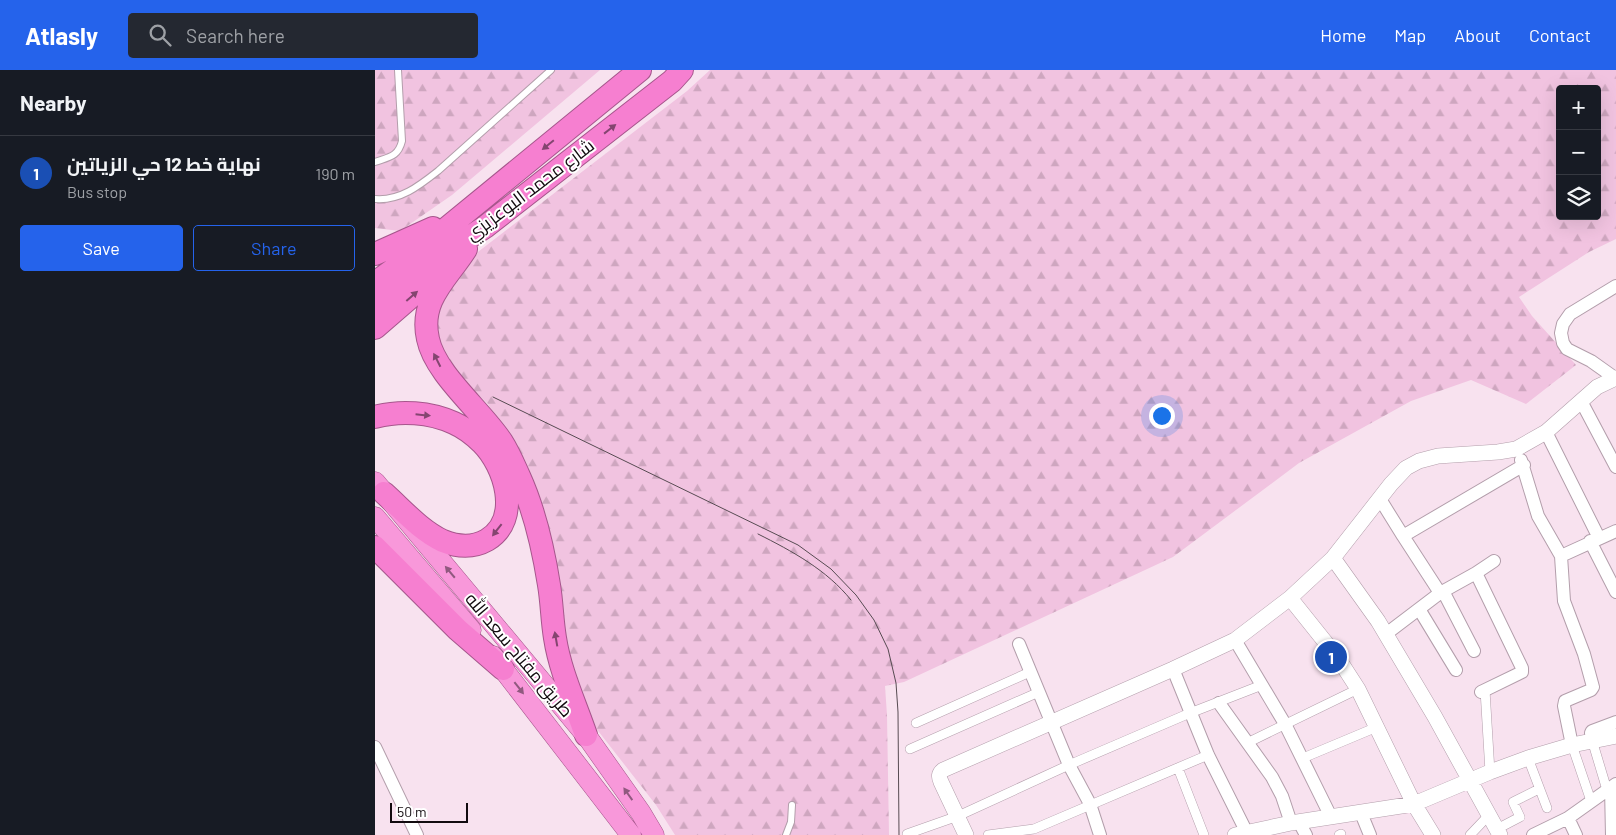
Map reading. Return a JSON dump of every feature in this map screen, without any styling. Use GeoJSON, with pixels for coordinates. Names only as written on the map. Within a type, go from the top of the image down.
{"type":"FeatureCollection","features":[{"type":"Feature","properties":{"kind":"highway","name":"شارع محمد البوعزيزي"},"geometry":{"type":"LineString","coordinates":[[375,282],[420,250],[640,70]]}},
{"type":"Feature","properties":{"kind":"highway","name":"شارع محمد البوعزيزي"},"geometry":{"type":"LineString","coordinates":[[375,304],[407,278],[485,227],[677,75],[695,70]]}},
{"type":"Feature","properties":{"kind":"highway"},"geometry":{"type":"LineString","coordinates":[[375,254],[466,212]]}},
{"type":"Feature","properties":{"kind":"highway"},"geometry":{"type":"LineString","coordinates":[[485,227],[435,291],[426,314],[428,339],[437,364],[502,442],[519,475],[535,516],[543,547],[555,639],[563,672],[586,735]]}},
{"type":"Feature","properties":{"kind":"highway"},"geometry":{"type":"LineString","coordinates":[[375,328],[466,249]]}},
{"type":"Feature","properties":{"kind":"highway"},"geometry":{"type":"LineString","coordinates":[[375,417],[404,414],[428,415],[455,423],[481,442],[496,461],[506,487],[507,508],[503,523],[493,536],[479,545],[462,546],[445,541],[425,531],[379,488]]}},
{"type":"Feature","properties":{"kind":"highway","name":"طريق مفتاح سعد الله"},"geometry":{"type":"LineString","coordinates":[[379,488],[586,735],[641,813],[654,835]]}},
{"type":"Feature","properties":{"kind":"highway","name":"طريق مفتاح سعد الله"},"geometry":{"type":"LineString","coordinates":[[375,517],[503,669],[628,831]]}},
{"type":"Feature","properties":{"kind":"highway"},"geometry":{"type":"LineString","coordinates":[[375,547],[458,630],[503,669]]}},
{"type":"Feature","properties":{"kind":"street"},"geometry":{"type":"LineString","coordinates":[[1616,286],[1570,314],[1563,324],[1561,333],[1567,349],[1591,361],[1616,378]]}},
{"type":"Feature","properties":{"kind":"street"},"geometry":{"type":"LineString","coordinates":[[966,835],[941,782],[940,773],[943,770],[1235,640],[1290,598],[1333,558],[1406,468],[1419,461],[1439,456],[1516,449],[1546,432],[1597,387],[1616,378]]}},
{"type":"Feature","properties":{"kind":"street"},"geometry":{"type":"LineString","coordinates":[[1581,401],[1616,468]]}},
{"type":"Feature","properties":{"kind":"street"},"geometry":{"type":"LineString","coordinates":[[1546,432],[1595,540],[1616,592]]}},
{"type":"Feature","properties":{"kind":"street"},"geometry":{"type":"LineString","coordinates":[[1516,449],[1524,465],[1538,516],[1561,556],[1564,601],[1584,654],[1593,687],[1591,690],[1565,701],[1564,706],[1572,745],[1591,801]]}},
{"type":"Feature","properties":{"kind":"street"},"geometry":{"type":"LineString","coordinates":[[1403,536],[1524,465]]}},
{"type":"Feature","properties":{"kind":"street"},"geometry":{"type":"LineString","coordinates":[[1380,499],[1441,592],[1474,650]]}},
{"type":"Feature","properties":{"kind":"street"},"geometry":{"type":"LineString","coordinates":[[1561,556],[1616,531]]}},
{"type":"Feature","properties":{"kind":"street"},"geometry":{"type":"LineString","coordinates":[[1333,558],[1386,634],[1435,716],[1498,832],[1521,818],[1513,802],[1539,790]]}},
{"type":"Feature","properties":{"kind":"street"},"geometry":{"type":"LineString","coordinates":[[1386,634],[1441,592],[1494,561]]}},
{"type":"Feature","properties":{"kind":"street"},"geometry":{"type":"LineString","coordinates":[[1476,573],[1522,668],[1522,672],[1483,691],[1490,772]]}},
{"type":"Feature","properties":{"kind":"street"},"geometry":{"type":"LineString","coordinates":[[1290,598],[1338,658],[1358,689],[1414,804],[1433,835]]}},
{"type":"Feature","properties":{"kind":"street"},"geometry":{"type":"LineString","coordinates":[[1419,609],[1456,670]]}},
{"type":"Feature","properties":{"kind":"street"},"geometry":{"type":"LineString","coordinates":[[1235,640],[1285,724],[1331,817]]}},
{"type":"Feature","properties":{"kind":"street"},"geometry":{"type":"LineString","coordinates":[[1019,644],[1053,722],[1069,765],[1090,804],[1100,835]]}},
{"type":"Feature","properties":{"kind":"street"},"geometry":{"type":"LineString","coordinates":[[1173,669],[1190,714],[1243,834],[1299,827],[1331,817],[1414,804],[1528,758],[1572,745],[1616,736]]}},
{"type":"Feature","properties":{"kind":"street"},"geometry":{"type":"LineString","coordinates":[[916,723],[1030,672]]}},
{"type":"Feature","properties":{"kind":"street"},"geometry":{"type":"LineString","coordinates":[[907,834],[958,816],[1069,765],[1262,686]]}},
{"type":"Feature","properties":{"kind":"street"},"geometry":{"type":"LineString","coordinates":[[1247,743],[1358,689]]}},
{"type":"Feature","properties":{"kind":"street"},"geometry":{"type":"LineString","coordinates":[[910,749],[1039,692]]}},
{"type":"Feature","properties":{"kind":"street"},"geometry":{"type":"LineString","coordinates":[[1219,703],[1272,777],[1299,827]]}},
{"type":"Feature","properties":{"kind":"street"},"geometry":{"type":"LineString","coordinates":[[1612,835],[1614,805],[1611,787],[1591,733],[1616,722]]}},
{"type":"Feature","properties":{"kind":"street"},"geometry":{"type":"LineString","coordinates":[[1303,758],[1377,727]]}},
{"type":"Feature","properties":{"kind":"street"},"geometry":{"type":"LineString","coordinates":[[375,748],[417,835]]}},
{"type":"Feature","properties":{"kind":"street"},"geometry":{"type":"LineString","coordinates":[[988,835],[1034,829],[1208,755]]}},
{"type":"Feature","properties":{"kind":"street"},"geometry":{"type":"LineString","coordinates":[[1528,758],[1547,808]]}},
{"type":"Feature","properties":{"kind":"street"},"geometry":{"type":"LineString","coordinates":[[1178,768],[1204,835]]}},
{"type":"Feature","properties":{"kind":"street"},"geometry":{"type":"LineString","coordinates":[[1533,835],[1568,818],[1611,787]]}},
{"type":"Feature","properties":{"kind":"street"},"geometry":{"type":"LineString","coordinates":[[1361,813],[1370,835]]}},
{"type":"Feature","properties":{"kind":"street"},"geometry":{"type":"LineString","coordinates":[[1470,835],[1489,815]]}},
{"type":"Feature","properties":{"kind":"street"},"geometry":{"type":"LineString","coordinates":[[1568,818],[1576,835]]}},
{"type":"Feature","properties":{"kind":"lane"},"geometry":{"type":"LineString","coordinates":[[375,162],[394,156],[400,150],[402,141],[398,70]]}},
{"type":"Feature","properties":{"kind":"lane"},"geometry":{"type":"LineString","coordinates":[[375,199],[387,200],[405,194],[421,184],[551,70]]}},
{"type":"Feature","properties":{"kind":"lane"},"geometry":{"type":"LineString","coordinates":[[785,835],[791,822],[792,805]]}},
{"type":"Feature","properties":{"kind":"green space"},"geometry":{"type":"Polygon","coordinates":[[[375,70],[600,70],[452,195],[400,231],[375,228],[375,70]]]}},
{"type":"Feature","properties":{"kind":"green space"},"geometry":{"type":"Polygon","coordinates":[[[710,70],[1616,70],[1616,239],[1589,252],[1519,297],[1532,316],[1576,365],[1526,404],[1471,380],[1411,401],[1299,463],[1173,557],[904,682],[885,686],[889,835],[675,835],[656,805],[588,718],[507,438],[488,404],[450,369],[431,317],[461,265],[687,91],[710,70]]]}},
{"type":"Feature","properties":{"kind":"tram line"},"geometry":{"type":"LineString","coordinates":[[493,397],[798,545],[831,569],[856,595],[874,620],[888,649],[896,683],[899,835]]}},
{"type":"Feature","properties":{"kind":"tram line"},"geometry":{"type":"LineString","coordinates":[[758,534],[796,554],[820,570],[842,589],[851,600]]}},
{"type":"Feature","properties":{"kind":"place","name":"نهاية خط 12 حي الزياتين"},"geometry":{"type":"Point","coordinates":[1331,657]}}]}
